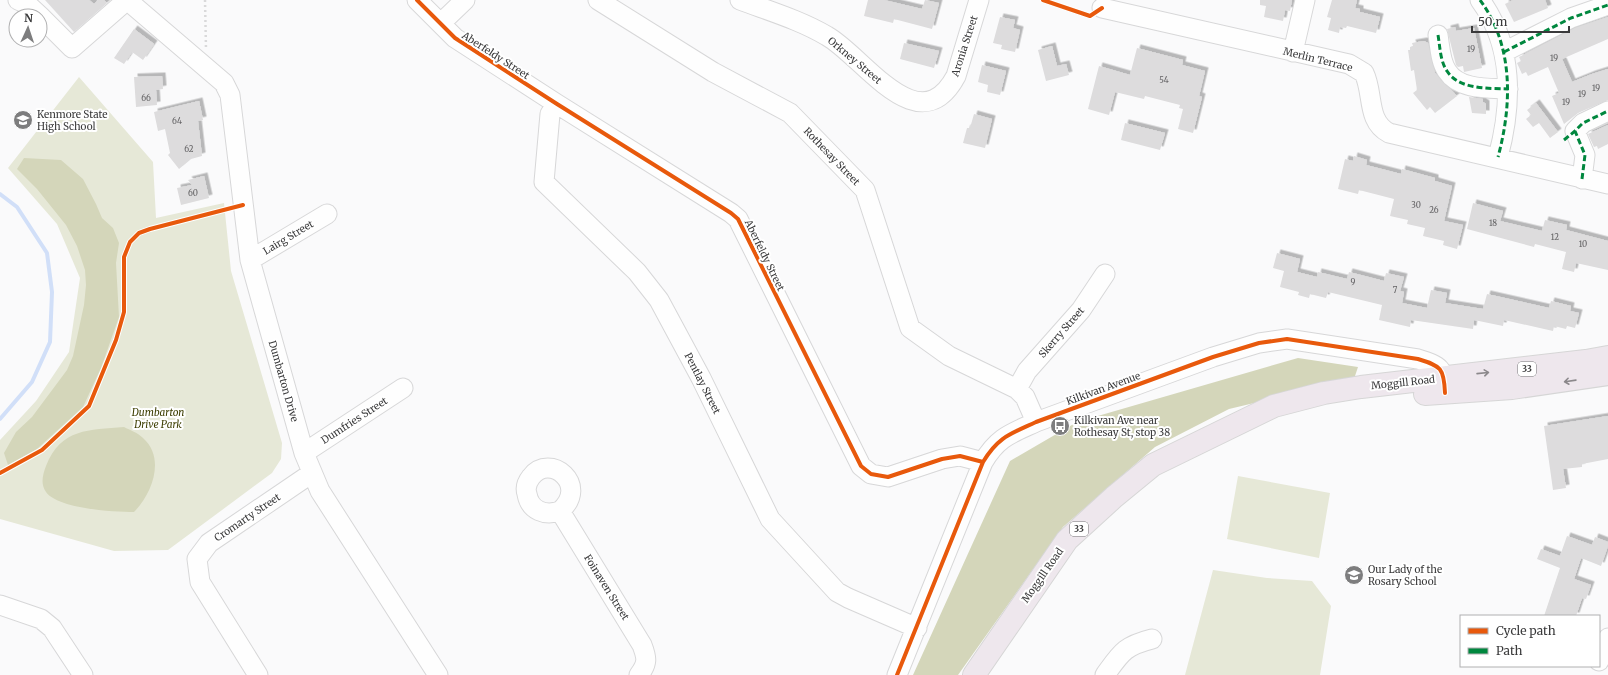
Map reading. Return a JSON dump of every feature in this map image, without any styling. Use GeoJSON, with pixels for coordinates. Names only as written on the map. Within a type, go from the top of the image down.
{"type":"FeatureCollection","features":[{"type":"Feature","properties":{"kind":"main road","name":"Moggill Road"},"geometry":{"type":"LineString","coordinates":[[974,675],[1067,540],[1114,497],[1153,465],[1228,429],[1316,406],[1586,362],[1608,357]]}},
{"type":"Feature","properties":{"kind":"main road","name":"Moggill Road"},"geometry":{"type":"LineString","coordinates":[[1445,385],[1512,388],[1608,374]]}},
{"type":"Feature","properties":{"kind":"street"},"geometry":{"type":"LineString","coordinates":[[18,0],[27,4],[31,8]]}},
{"type":"Feature","properties":{"kind":"street"},"geometry":{"type":"LineString","coordinates":[[48,24],[72,48],[127,0]]}},
{"type":"Feature","properties":{"kind":"street","name":"Dumbarton Drive"},"geometry":{"type":"LineString","coordinates":[[127,0],[224,83],[230,96],[250,260],[304,453],[320,491],[438,675]]}},
{"type":"Feature","properties":{"kind":"street","name":"Aberfeldy Street"},"geometry":{"type":"LineString","coordinates":[[417,0],[455,38],[557,104],[731,212],[738,219],[861,466],[870,474],[888,477],[942,459],[960,456],[983,462]]}},
{"type":"Feature","properties":{"kind":"street"},"geometry":{"type":"LineString","coordinates":[[441,23],[465,0]]}},
{"type":"Feature","properties":{"kind":"street","name":"Rothesay Street"},"geometry":{"type":"LineString","coordinates":[[598,0],[713,72],[772,102],[790,113],[865,190],[910,328],[949,356],[1017,389],[1025,397],[1036,422]]}},
{"type":"Feature","properties":{"kind":"street","name":"Orkney Street"},"geometry":{"type":"LineString","coordinates":[[740,0],[782,15],[828,36],[844,47],[889,88],[907,100],[925,102]]}},
{"type":"Feature","properties":{"kind":"street","name":"Aronia Street"},"geometry":{"type":"LineString","coordinates":[[925,102],[944,93],[956,76],[979,0]]}},
{"type":"Feature","properties":{"kind":"street"},"geometry":{"type":"LineString","coordinates":[[1293,52],[1305,0]]}},
{"type":"Feature","properties":{"kind":"street"},"geometry":{"type":"LineString","coordinates":[[1480,0],[1493,21],[1504,52],[1508,89],[1498,157]]}},
{"type":"Feature","properties":{"kind":"street"},"geometry":{"type":"LineString","coordinates":[[1504,52],[1571,18],[1608,5]]}},
{"type":"Feature","properties":{"kind":"street","name":"Merlin Terrace"},"geometry":{"type":"LineString","coordinates":[[1102,8],[1349,64],[1364,73],[1370,89],[1374,117],[1381,129],[1389,133],[1498,157],[1582,179],[1608,184]]}},
{"type":"Feature","properties":{"kind":"street"},"geometry":{"type":"LineString","coordinates":[[1438,35],[1446,70],[1453,78],[1467,85],[1480,88],[1508,89]]}},
{"type":"Feature","properties":{"kind":"street","name":"Pentlay Street"},"geometry":{"type":"LineString","coordinates":[[557,104],[550,114],[544,182],[637,272],[659,300],[701,378],[770,519],[837,592],[917,628]]}},
{"type":"Feature","properties":{"kind":"street"},"geometry":{"type":"LineString","coordinates":[[1582,179],[1585,155],[1570,136],[1583,123],[1608,111]]}},
{"type":"Feature","properties":{"kind":"street","name":"Lairg Street"},"geometry":{"type":"LineString","coordinates":[[250,260],[327,214]]}},
{"type":"Feature","properties":{"kind":"street","name":"Skerry Street"},"geometry":{"type":"LineString","coordinates":[[1017,389],[1027,371],[1081,310],[1105,274]]}},
{"type":"Feature","properties":{"kind":"street","name":"Kilkivan Avenue"},"geometry":{"type":"LineString","coordinates":[[897,675],[983,462],[992,447],[999,441],[1036,422],[1213,357],[1259,344],[1287,339],[1418,359],[1436,365],[1442,371],[1445,385]]}},
{"type":"Feature","properties":{"kind":"street","name":"Dumfries Street"},"geometry":{"type":"LineString","coordinates":[[304,453],[403,388]]}},
{"type":"Feature","properties":{"kind":"street","name":"Cromarty Street"},"geometry":{"type":"LineString","coordinates":[[258,675],[200,582],[196,559],[209,543],[312,473]]}},
{"type":"Feature","properties":{"kind":"street","name":"Foinaven Street"},"geometry":{"type":"LineString","coordinates":[[560,511],[642,645],[647,658],[643,670]]}},
{"type":"Feature","properties":{"kind":"street"},"geometry":{"type":"LineString","coordinates":[[0,605],[40,619],[52,628],[83,675]]}},
{"type":"Feature","properties":{"kind":"street"},"geometry":{"type":"LineString","coordinates":[[1600,658],[1608,638]]}},
{"type":"Feature","properties":{"kind":"street"},"geometry":{"type":"LineString","coordinates":[[1105,675],[1122,652],[1135,643],[1152,639]]}},
{"type":"Feature","properties":{"kind":"path"},"geometry":{"type":"LineString","coordinates":[[202,63],[207,46],[205,0]]}},
{"type":"Feature","properties":{"kind":"green space","name":"Dumbarton Drive Park"},"geometry":{"type":"Polygon","coordinates":[[[79,77],[153,162],[156,218],[224,203],[231,271],[282,443],[281,459],[272,473],[168,550],[114,551],[0,519],[0,440],[36,401],[69,352],[80,278],[57,224],[8,168],[79,77]]]}},
{"type":"Feature","properties":{"kind":"green space"},"geometry":{"type":"Polygon","coordinates":[[[24,158],[61,160],[83,179],[102,218],[113,228],[119,243],[116,263],[119,317],[101,368],[83,407],[37,449],[8,465],[4,453],[16,432],[32,417],[67,370],[73,356],[84,305],[86,285],[85,270],[77,246],[66,225],[37,189],[17,169],[24,158]]]}},
{"type":"Feature","properties":{"kind":"green space"},"geometry":{"type":"Polygon","coordinates":[[[1298,358],[1358,367],[1354,379],[1229,409],[1155,447],[1063,527],[958,675],[913,675],[1010,461],[1077,422],[1298,358]]]}},
{"type":"Feature","properties":{"kind":"green space"},"geometry":{"type":"Polygon","coordinates":[[[124,427],[141,436],[150,446],[154,455],[154,476],[151,486],[146,496],[134,512],[101,510],[74,506],[52,498],[46,492],[43,486],[44,472],[52,454],[60,444],[78,433],[99,429],[124,427]]]}},
{"type":"Feature","properties":{"kind":"green space"},"geometry":{"type":"Polygon","coordinates":[[[1238,476],[1330,493],[1319,558],[1227,539],[1238,476]]]}},
{"type":"Feature","properties":{"kind":"green space"},"geometry":{"type":"Polygon","coordinates":[[[1213,570],[1267,578],[1312,581],[1331,606],[1320,675],[1185,675],[1213,570]]]}},
{"type":"Feature","properties":{"kind":"building"},"geometry":{"type":"Polygon","coordinates":[[[45,0],[89,0],[94,4],[98,0],[104,0],[107,3],[74,32],[45,0]]]}},
{"type":"Feature","properties":{"kind":"building"},"geometry":{"type":"Polygon","coordinates":[[[868,0],[884,0],[922,9],[925,0],[939,3],[932,29],[894,19],[893,23],[864,16],[868,0]]]}},
{"type":"Feature","properties":{"kind":"building"},"geometry":{"type":"Polygon","coordinates":[[[1260,0],[1292,0],[1290,11],[1285,10],[1283,21],[1264,17],[1266,6],[1260,5],[1260,0]]]}},
{"type":"Feature","properties":{"kind":"building"},"geometry":{"type":"Polygon","coordinates":[[[1332,0],[1357,0],[1355,8],[1360,9],[1360,12],[1380,17],[1376,33],[1347,26],[1346,28],[1340,27],[1339,33],[1328,30],[1331,18],[1327,17],[1332,0]]]}},
{"type":"Feature","properties":{"kind":"building"},"geometry":{"type":"Polygon","coordinates":[[[1513,0],[1545,0],[1548,8],[1514,22],[1505,4],[1513,0]]]}},
{"type":"Feature","properties":{"kind":"building"},"geometry":{"type":"Polygon","coordinates":[[[1000,17],[1015,20],[1013,28],[1020,30],[1015,52],[1001,49],[1002,45],[993,43],[1000,17]]]}},
{"type":"Feature","properties":{"kind":"building"},"geometry":{"type":"Polygon","coordinates":[[[1608,17],[1608,39],[1562,59],[1572,82],[1608,69],[1608,100],[1578,113],[1564,124],[1552,96],[1559,93],[1548,67],[1528,76],[1526,72],[1522,74],[1517,63],[1521,61],[1519,57],[1575,28],[1608,17]]]}},
{"type":"Feature","properties":{"kind":"building"},"geometry":{"type":"Polygon","coordinates":[[[1455,27],[1456,31],[1474,28],[1482,68],[1464,72],[1463,66],[1458,67],[1456,65],[1447,29],[1455,27]]]}},
{"type":"Feature","properties":{"kind":"building"},"geometry":{"type":"Polygon","coordinates":[[[134,29],[154,44],[143,60],[132,52],[124,64],[114,58],[134,29]]]}},
{"type":"Feature","properties":{"kind":"building"},"geometry":{"type":"Polygon","coordinates":[[[1424,41],[1428,43],[1435,73],[1457,96],[1435,113],[1430,107],[1427,110],[1413,93],[1417,90],[1414,70],[1411,71],[1408,50],[1410,50],[1410,47],[1413,46],[1412,43],[1424,41]]]}},
{"type":"Feature","properties":{"kind":"building"},"geometry":{"type":"Polygon","coordinates":[[[904,43],[939,51],[934,68],[900,59],[904,43]]]}},
{"type":"Feature","properties":{"kind":"building"},"geometry":{"type":"Polygon","coordinates":[[[1052,46],[1057,66],[1066,64],[1069,75],[1046,81],[1038,50],[1052,46]]]}},
{"type":"Feature","properties":{"kind":"building"},"geometry":{"type":"Polygon","coordinates":[[[1137,48],[1183,60],[1182,65],[1205,71],[1199,96],[1202,97],[1193,133],[1178,129],[1183,109],[1179,108],[1180,105],[1145,96],[1144,99],[1115,92],[1109,115],[1088,109],[1099,66],[1130,75],[1137,48]]]}},
{"type":"Feature","properties":{"kind":"building"},"geometry":{"type":"Polygon","coordinates":[[[982,65],[1006,71],[1000,95],[987,92],[988,85],[978,82],[982,65]]]}},
{"type":"Feature","properties":{"kind":"building"},"geometry":{"type":"Polygon","coordinates":[[[162,76],[163,89],[156,90],[157,105],[136,107],[134,77],[162,76]]]}},
{"type":"Feature","properties":{"kind":"building"},"geometry":{"type":"Polygon","coordinates":[[[1469,97],[1483,99],[1483,102],[1486,104],[1486,114],[1472,113],[1469,97]]]}},
{"type":"Feature","properties":{"kind":"building"},"geometry":{"type":"Polygon","coordinates":[[[199,101],[203,120],[198,121],[202,156],[191,159],[179,169],[168,155],[170,153],[165,129],[158,131],[154,112],[199,101]]]}},
{"type":"Feature","properties":{"kind":"building"},"geometry":{"type":"Polygon","coordinates":[[[1536,103],[1558,132],[1550,138],[1539,123],[1533,127],[1526,119],[1531,115],[1527,110],[1536,103]]]}},
{"type":"Feature","properties":{"kind":"building"},"geometry":{"type":"Polygon","coordinates":[[[974,114],[992,119],[985,148],[963,143],[967,128],[970,128],[974,114]]]}},
{"type":"Feature","properties":{"kind":"building"},"geometry":{"type":"Polygon","coordinates":[[[1125,123],[1165,133],[1160,150],[1121,140],[1125,123]]]}},
{"type":"Feature","properties":{"kind":"building"},"geometry":{"type":"Polygon","coordinates":[[[1608,125],[1608,144],[1598,149],[1597,146],[1594,147],[1588,134],[1608,125]]]}},
{"type":"Feature","properties":{"kind":"building"},"geometry":{"type":"Polygon","coordinates":[[[1354,156],[1367,160],[1366,165],[1401,174],[1402,169],[1435,178],[1435,181],[1452,186],[1444,221],[1463,225],[1457,249],[1443,245],[1444,241],[1423,236],[1425,228],[1407,224],[1408,220],[1390,216],[1394,199],[1359,190],[1358,194],[1338,189],[1345,159],[1353,161],[1354,156]]]}},
{"type":"Feature","properties":{"kind":"building"},"geometry":{"type":"Polygon","coordinates":[[[204,176],[209,198],[181,205],[177,188],[192,185],[188,180],[204,176]]]}},
{"type":"Feature","properties":{"kind":"building"},"geometry":{"type":"Polygon","coordinates":[[[1473,203],[1503,211],[1500,221],[1542,231],[1545,220],[1567,225],[1566,230],[1608,241],[1608,270],[1576,263],[1574,272],[1562,269],[1566,252],[1535,244],[1534,247],[1467,229],[1473,203]]]}},
{"type":"Feature","properties":{"kind":"building"},"geometry":{"type":"Polygon","coordinates":[[[1277,253],[1300,259],[1297,272],[1317,277],[1318,272],[1347,279],[1349,272],[1384,281],[1386,273],[1404,277],[1400,291],[1404,292],[1402,303],[1427,308],[1431,290],[1447,293],[1445,303],[1483,309],[1487,294],[1549,308],[1551,301],[1571,306],[1570,311],[1579,313],[1575,328],[1567,326],[1566,329],[1554,326],[1553,331],[1504,320],[1503,326],[1474,320],[1473,329],[1411,320],[1410,327],[1379,320],[1382,305],[1328,292],[1326,298],[1310,294],[1309,298],[1298,295],[1299,292],[1280,287],[1284,271],[1273,268],[1277,253]]]}},
{"type":"Feature","properties":{"kind":"building"},"geometry":{"type":"Polygon","coordinates":[[[1608,416],[1608,459],[1582,464],[1582,467],[1563,469],[1566,488],[1553,490],[1544,426],[1608,416]]]}},
{"type":"Feature","properties":{"kind":"building"},"geometry":{"type":"Polygon","coordinates":[[[1567,536],[1592,545],[1595,537],[1608,542],[1601,566],[1581,558],[1574,579],[1591,585],[1586,599],[1582,598],[1576,615],[1544,615],[1560,568],[1537,559],[1541,549],[1560,556],[1567,536]]]}},
{"type":"Feature","properties":{"kind":"waterway"},"geometry":{"type":"LineString","coordinates":[[0,194],[17,207],[47,253],[52,292],[50,342],[32,382],[0,419]]}},
{"type":"Feature","properties":{"kind":"marked path"},"geometry":{"type":"LineString","coordinates":[[1480,0],[1491,18],[1499,37],[1507,76],[1506,117],[1498,157]]}},
{"type":"Feature","properties":{"kind":"marked path"},"geometry":{"type":"LineString","coordinates":[[1504,52],[1571,18],[1608,5]]}},
{"type":"Feature","properties":{"kind":"marked path"},"geometry":{"type":"LineString","coordinates":[[1438,35],[1443,63],[1452,77],[1459,82],[1474,87],[1508,89]]}},
{"type":"Feature","properties":{"kind":"marked path"},"geometry":{"type":"LineString","coordinates":[[1582,179],[1585,155],[1575,131],[1583,123],[1608,111]]}},
{"type":"Feature","properties":{"kind":"marked path"},"geometry":{"type":"LineString","coordinates":[[1564,140],[1575,131]]}},
{"type":"Feature","properties":{"kind":"cycle path"},"geometry":{"type":"LineString","coordinates":[[417,0],[455,38],[731,213],[738,219],[861,466],[871,474],[888,477],[942,459],[960,456],[983,462]]}},
{"type":"Feature","properties":{"kind":"cycle path"},"geometry":{"type":"LineString","coordinates":[[1043,0],[1090,16],[1102,8]]}},
{"type":"Feature","properties":{"kind":"cycle path"},"geometry":{"type":"LineString","coordinates":[[0,473],[42,450],[89,406],[116,340],[124,312],[124,257],[130,242],[139,233],[150,229],[243,205]]}},
{"type":"Feature","properties":{"kind":"cycle path"},"geometry":{"type":"LineString","coordinates":[[897,675],[983,462],[994,447],[1012,433],[1036,422],[1213,357],[1259,343],[1287,339],[1426,361],[1440,369],[1444,378],[1445,393]]}},
{"type":"Feature","properties":{"kind":"place","name":"Kenmore State High School"},"geometry":{"type":"Point","coordinates":[23,120]}},
{"type":"Feature","properties":{"kind":"place","name":"Kilkivan Ave near Rothesay St, stop 38"},"geometry":{"type":"Point","coordinates":[1060,426]}},
{"type":"Feature","properties":{"kind":"place","name":"Our Lady of the Rosary School"},"geometry":{"type":"Point","coordinates":[1354,575]}}]}
